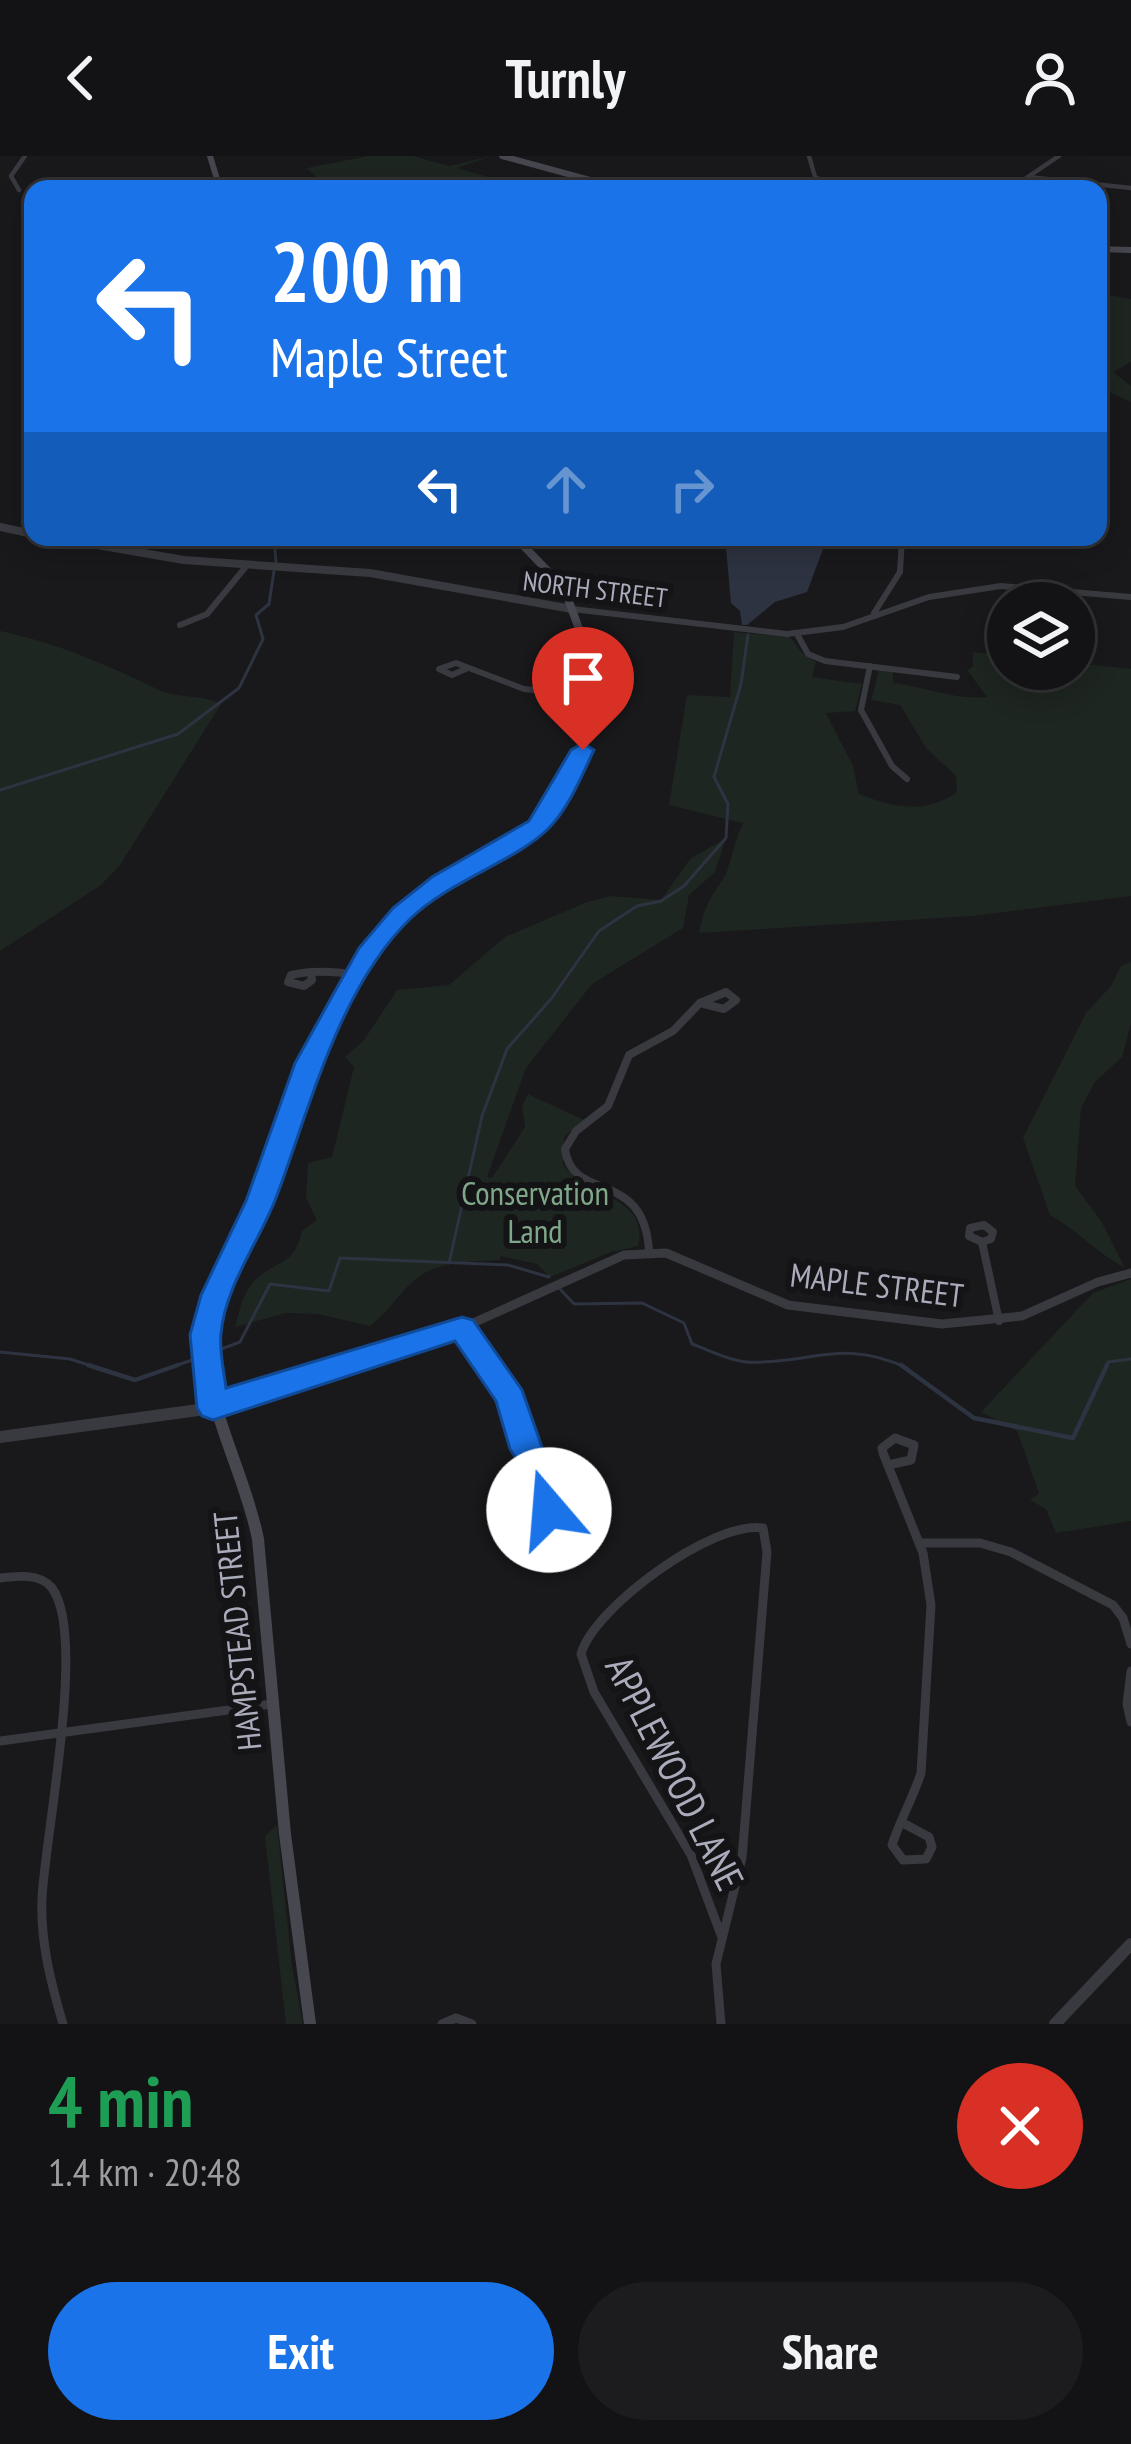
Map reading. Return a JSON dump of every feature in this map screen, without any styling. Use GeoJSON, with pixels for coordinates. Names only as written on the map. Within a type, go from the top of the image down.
{"type":"FeatureCollection","features":[{"type":"Feature","properties":{"kind":"main road"},"geometry":{"type":"LineString","coordinates":[[502,156],[590,180]]}},
{"type":"Feature","properties":{"kind":"main road","name":"HAMPSTEAD STREET"},"geometry":{"type":"LineString","coordinates":[[310,2024],[299,1963],[251,1504],[213,1408],[205,1335],[213,1304],[260,1201],[308,1063],[372,948],[410,906],[544,819],[583,750],[596,675],[554,574],[524,546]]}},
{"type":"Feature","properties":{"kind":"street"},"geometry":{"type":"LineString","coordinates":[[19,190],[11,176],[25,156]]}},
{"type":"Feature","properties":{"kind":"street"},"geometry":{"type":"LineString","coordinates":[[1024,180],[1059,156]]}},
{"type":"Feature","properties":{"kind":"street"},"geometry":{"type":"LineString","coordinates":[[1028,177],[1051,180]]}},
{"type":"Feature","properties":{"kind":"street","name":"NORTH STREET"},"geometry":{"type":"LineString","coordinates":[[101,546],[168,558],[376,574],[572,609],[796,634],[843,627],[929,597],[1016,585],[1131,597]]}},
{"type":"Feature","properties":{"kind":"street"},"geometry":{"type":"LineString","coordinates":[[872,614],[900,572],[901,546]]}},
{"type":"Feature","properties":{"kind":"street"},"geometry":{"type":"LineString","coordinates":[[180,626],[207,614],[248,564]]}},
{"type":"Feature","properties":{"kind":"street"},"geometry":{"type":"LineString","coordinates":[[796,634],[802,648],[817,658],[957,677]]}},
{"type":"Feature","properties":{"kind":"street"},"geometry":{"type":"LineString","coordinates":[[870,666],[861,710],[892,766],[907,779]]}},
{"type":"Feature","properties":{"kind":"street"},"geometry":{"type":"LineString","coordinates":[[468,668],[524,689],[596,696]]}},
{"type":"Feature","properties":{"kind":"street"},"geometry":{"type":"LineString","coordinates":[[310,972],[356,975]]}},
{"type":"Feature","properties":{"kind":"street"},"geometry":{"type":"LineString","coordinates":[[0,1437],[213,1408],[228,1399],[462,1328],[572,1274],[650,1252],[648,1228],[638,1208],[576,1173],[566,1160],[567,1145],[574,1132],[611,1103],[626,1058],[676,1030],[698,1003]]}},
{"type":"Feature","properties":{"kind":"street"},"geometry":{"type":"LineString","coordinates":[[982,1242],[999,1322]]}},
{"type":"Feature","properties":{"kind":"street","name":"MAPLE STREET"},"geometry":{"type":"LineString","coordinates":[[650,1252],[666,1253],[801,1308],[931,1324],[999,1322],[1131,1273]]}},
{"type":"Feature","properties":{"kind":"street"},"geometry":{"type":"LineString","coordinates":[[462,1328],[511,1399],[526,1449],[557,1496]]}},
{"type":"Feature","properties":{"kind":"street"},"geometry":{"type":"LineString","coordinates":[[888,1465],[920,1543],[932,1618],[924,1757],[918,1788],[901,1822],[892,1841],[895,1852],[911,1862],[926,1859],[932,1847],[929,1837],[901,1822]]}},
{"type":"Feature","properties":{"kind":"street","name":"APPLEWOOD LANE"},"geometry":{"type":"LineString","coordinates":[[737,1528],[763,1528],[767,1552],[743,1845],[721,1935],[691,1855],[594,1692],[581,1652],[589,1632],[605,1613],[716,1537],[737,1528]]}},
{"type":"Feature","properties":{"kind":"street"},"geometry":{"type":"LineString","coordinates":[[920,1543],[980,1544],[1024,1557],[1072,1587],[1113,1605],[1123,1618],[1131,1644]]}},
{"type":"Feature","properties":{"kind":"street"},"geometry":{"type":"LineString","coordinates":[[0,1578],[34,1578],[52,1586],[62,1614],[61,1730],[42,1930],[50,1983],[63,2024]]}},
{"type":"Feature","properties":{"kind":"street"},"geometry":{"type":"LineString","coordinates":[[1131,1671],[1127,1704],[1131,1722]]}},
{"type":"Feature","properties":{"kind":"street"},"geometry":{"type":"LineString","coordinates":[[0,1741],[274,1703]]}},
{"type":"Feature","properties":{"kind":"street"},"geometry":{"type":"LineString","coordinates":[[721,1935],[715,1980],[721,2024]]}},
{"type":"Feature","properties":{"kind":"street"},"geometry":{"type":"LineString","coordinates":[[1059,2023],[1131,1944]]}},
{"type":"Feature","properties":{"kind":"street"},"geometry":{"type":"LineString","coordinates":[[442,2024],[456,2018],[472,2024]]}},
{"type":"Feature","properties":{"kind":"green space"},"geometry":{"type":"Polygon","coordinates":[[[368,156],[413,156],[449,166],[492,156],[457,168],[500,180],[314,180],[307,168],[368,156]]]}},
{"type":"Feature","properties":{"kind":"green space"},"geometry":{"type":"Polygon","coordinates":[[[1107,295],[1131,299],[1131,362],[1113,372],[1131,386],[1131,402],[1107,391],[1107,295]]]}},
{"type":"Feature","properties":{"kind":"green space"},"geometry":{"type":"Polygon","coordinates":[[[0,631],[81,655],[165,692],[221,704],[120,865],[101,885],[0,951],[0,631]]]}},
{"type":"Feature","properties":{"kind":"green space"},"geometry":{"type":"Polygon","coordinates":[[[734,632],[790,637],[816,662],[812,677],[862,684],[855,711],[826,713],[853,766],[859,794],[921,806],[957,792],[956,776],[926,748],[900,705],[871,700],[879,670],[893,670],[893,683],[987,697],[967,670],[973,667],[973,652],[987,654],[987,690],[1095,690],[1095,665],[1131,669],[1131,896],[972,916],[699,933],[743,823],[669,805],[687,695],[730,697],[734,632]]]}},
{"type":"Feature","properties":{"kind":"green space","name":"Conservation Land"},"geometry":{"type":"Polygon","coordinates":[[[726,838],[715,872],[689,895],[683,928],[592,984],[526,1068],[487,1177],[492,1178],[525,1127],[522,1106],[528,1094],[584,1120],[564,1137],[563,1164],[585,1184],[626,1207],[639,1229],[638,1246],[550,1277],[537,1264],[500,1256],[500,1260],[440,1267],[409,1285],[370,1326],[318,1314],[286,1313],[235,1327],[251,1285],[289,1257],[302,1231],[317,1220],[306,1198],[308,1163],[332,1157],[354,1067],[345,1057],[364,1040],[397,990],[449,985],[505,937],[587,902],[611,896],[661,900],[690,859],[726,838]]]}},
{"type":"Feature","properties":{"kind":"green space"},"geometry":{"type":"Polygon","coordinates":[[[1131,962],[1131,1024],[1122,1057],[1095,1082],[1081,1108],[1075,1186],[1101,1221],[1125,1268],[1050,1215],[1023,1138],[1086,1013],[1111,986],[1121,966],[1131,962]]]}},
{"type":"Feature","properties":{"kind":"green space"},"geometry":{"type":"Polygon","coordinates":[[[1131,1279],[1131,1521],[1056,1533],[1046,1509],[1030,1500],[1039,1493],[1017,1431],[981,1412],[1093,1293],[1131,1279]]]}},
{"type":"Feature","properties":{"kind":"green space"},"geometry":{"type":"Polygon","coordinates":[[[277,1825],[303,2024],[286,2024],[265,1836],[277,1825]]]}},
{"type":"Feature","properties":{"kind":"water"},"geometry":{"type":"Polygon","coordinates":[[[726,546],[824,546],[807,592],[775,602],[747,625],[742,625],[740,611],[731,603],[726,546]]]}},
{"type":"Feature","properties":{"kind":"waterway"},"geometry":{"type":"LineString","coordinates":[[275,546],[276,562]]}},
{"type":"Feature","properties":{"kind":"waterway"},"geometry":{"type":"LineString","coordinates":[[0,790],[178,734],[239,688],[263,639],[256,615],[269,604],[274,571]]}},
{"type":"Feature","properties":{"kind":"waterway"},"geometry":{"type":"LineString","coordinates":[[449,1263],[482,1116],[507,1049],[551,999],[599,931],[637,906],[661,901],[684,886],[726,838],[728,804],[714,777],[741,684],[748,635]]}},
{"type":"Feature","properties":{"kind":"waterway"},"geometry":{"type":"LineString","coordinates":[[216,1351],[240,1342],[270,1284],[329,1291],[340,1258],[449,1263]]}},
{"type":"Feature","properties":{"kind":"waterway"},"geometry":{"type":"LineString","coordinates":[[449,1263],[508,1265],[549,1277]]}},
{"type":"Feature","properties":{"kind":"waterway"},"geometry":{"type":"LineString","coordinates":[[560,1289],[574,1304],[642,1303],[684,1323],[692,1344],[740,1361],[844,1353],[903,1366]]}},
{"type":"Feature","properties":{"kind":"waterway"},"geometry":{"type":"LineString","coordinates":[[0,1352],[70,1359],[98,1368]]}},
{"type":"Feature","properties":{"kind":"waterway"},"geometry":{"type":"LineString","coordinates":[[169,1368],[195,1359]]}},
{"type":"Feature","properties":{"kind":"waterway"},"geometry":{"type":"LineString","coordinates":[[1105,1368],[1108,1362],[1131,1359]]}},
{"type":"Feature","properties":{"kind":"waterway"},"geometry":{"type":"LineString","coordinates":[[88,1365],[135,1380],[178,1365]]}},
{"type":"Feature","properties":{"kind":"waterway"},"geometry":{"type":"LineString","coordinates":[[903,1366],[974,1418],[1073,1438],[1107,1365]]}},
{"type":"Feature","properties":{"kind":"waterway"},"geometry":{"type":"LineString","coordinates":[[903,1366],[907,1368]]}},
{"type":"Feature","properties":{"kind":"route"},"geometry":{"type":"LineString","coordinates":[[549,1510],[557,1496],[526,1449],[511,1399],[462,1328],[228,1399],[213,1408],[205,1335],[216,1295],[260,1201],[308,1063],[372,948],[401,913],[441,882],[538,826],[556,803],[583,750]]}}]}
